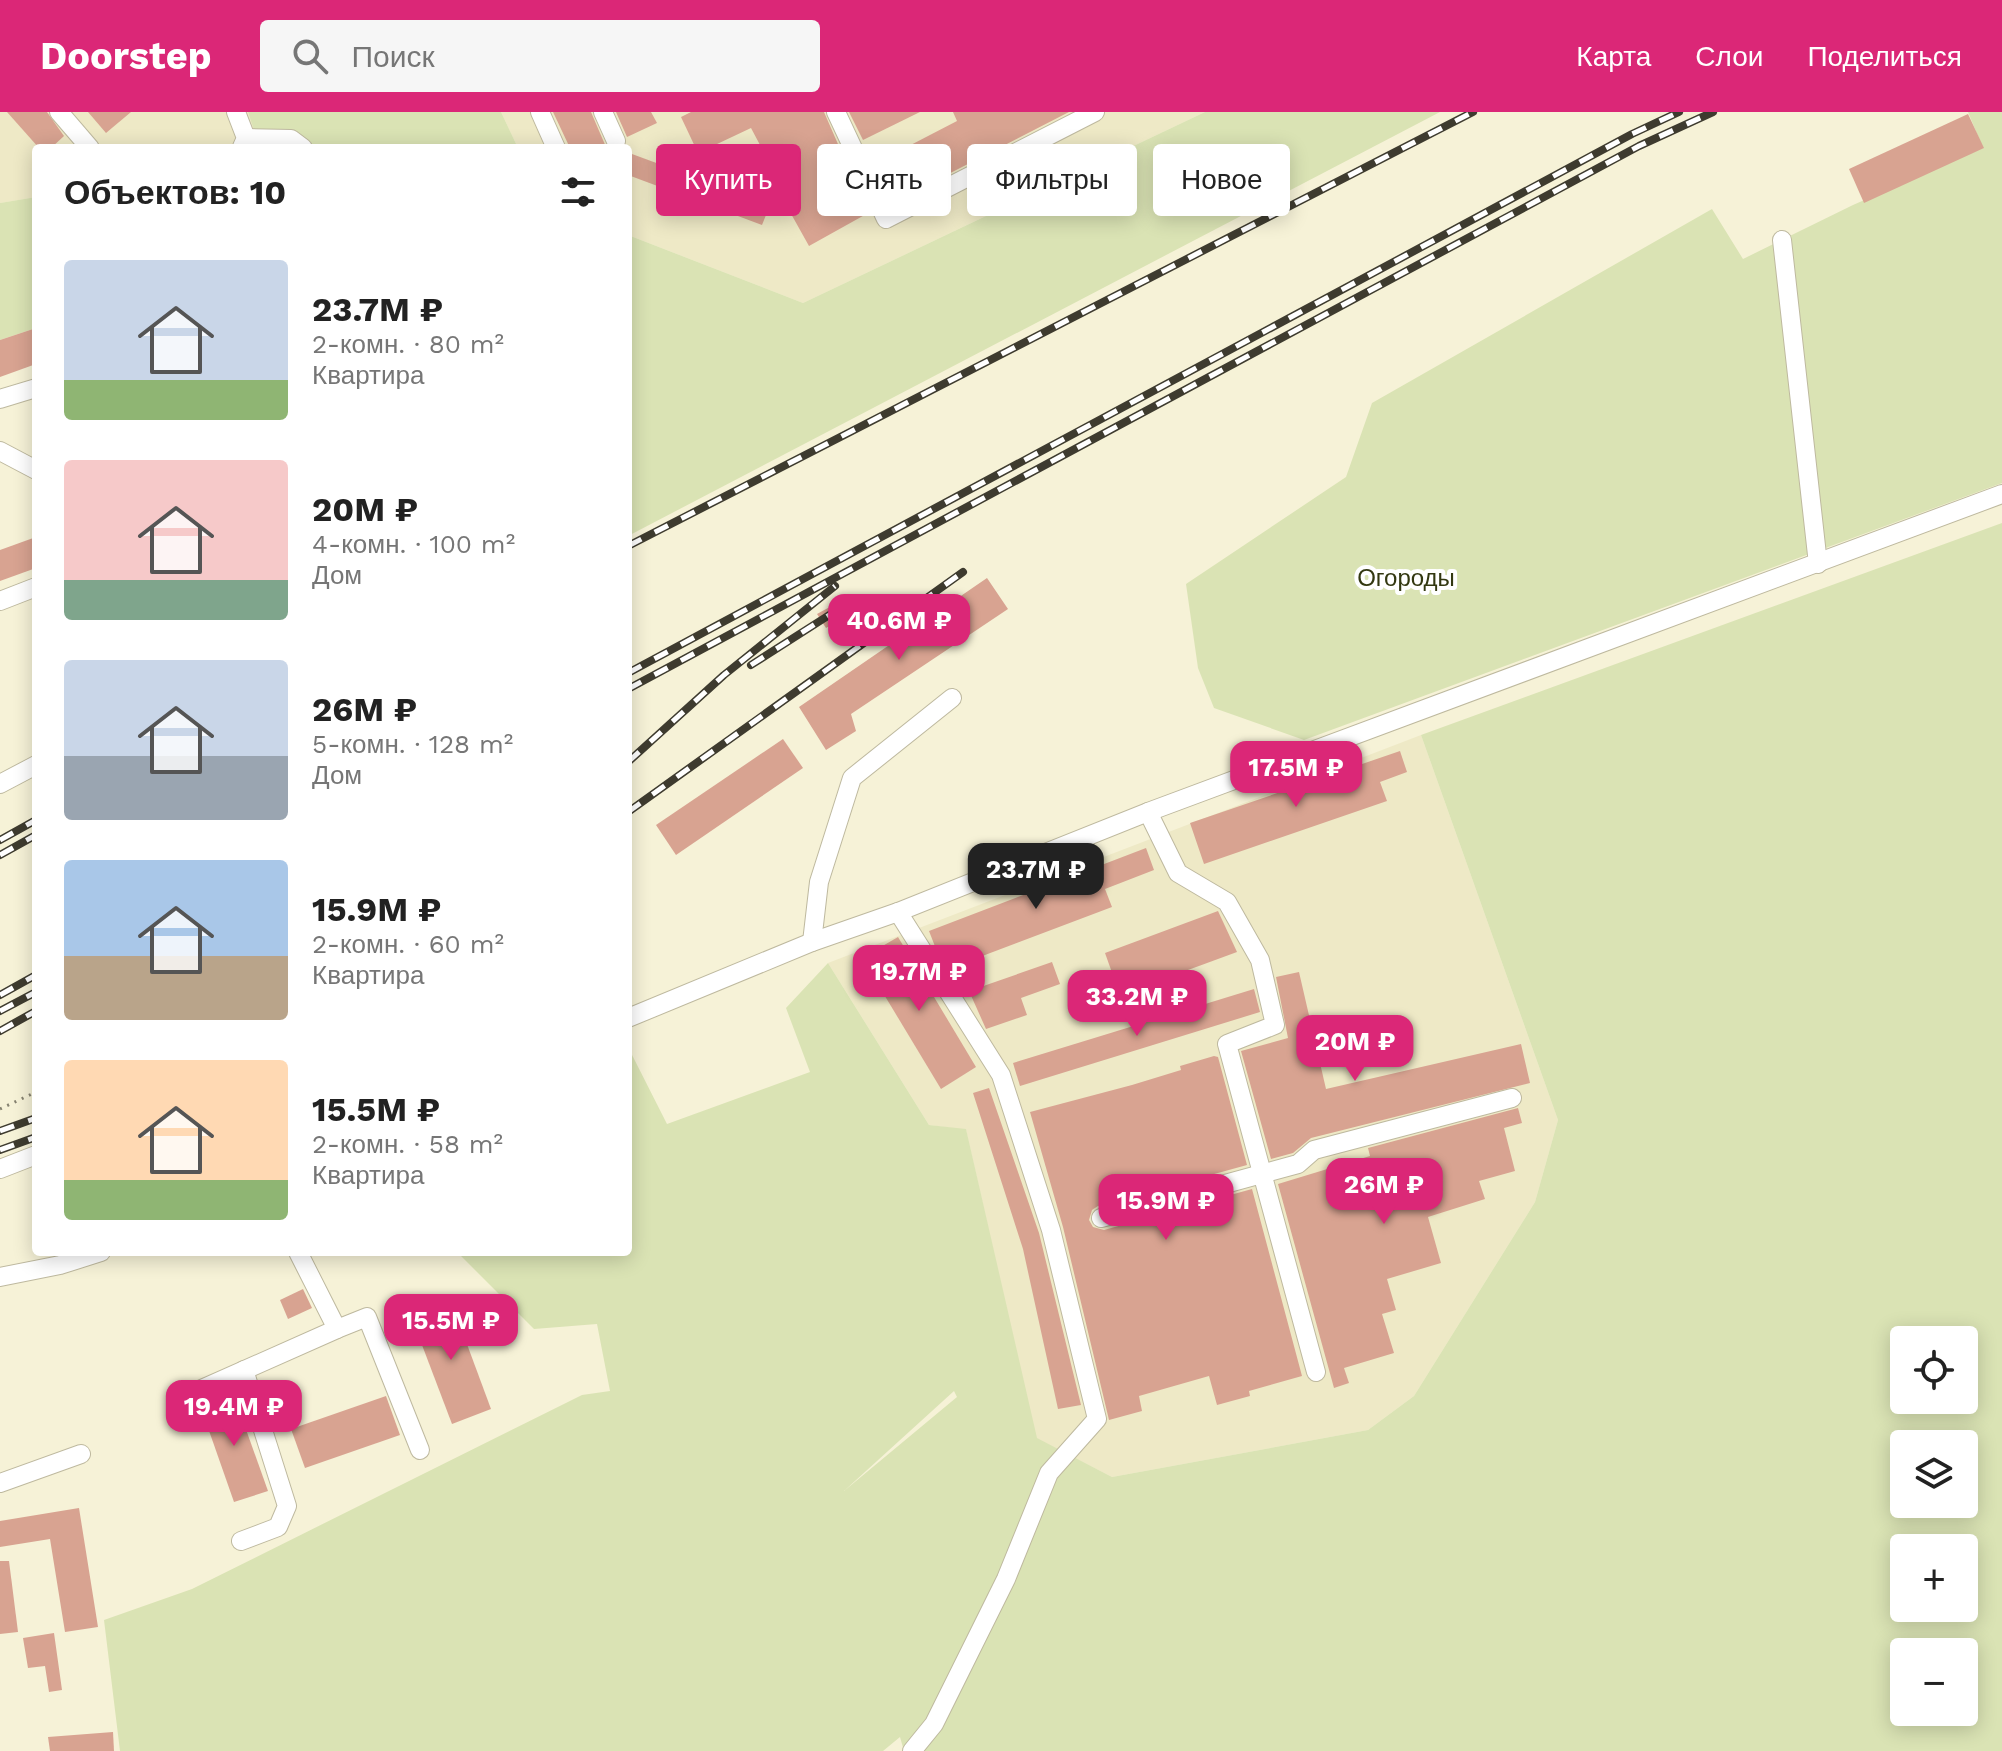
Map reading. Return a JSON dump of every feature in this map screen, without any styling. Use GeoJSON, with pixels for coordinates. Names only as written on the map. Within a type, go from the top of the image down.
{"type":"FeatureCollection","features":[{"type":"Feature","properties":{"kind":"street"},"geometry":{"type":"LineString","coordinates":[[59,112],[87,144]]}},
{"type":"Feature","properties":{"kind":"street"},"geometry":{"type":"LineString","coordinates":[[236,112],[244,143],[291,139],[298,144]]}},
{"type":"Feature","properties":{"kind":"street"},"geometry":{"type":"LineString","coordinates":[[540,112],[554,144]]}},
{"type":"Feature","properties":{"kind":"street"},"geometry":{"type":"LineString","coordinates":[[603,112],[616,141]]}},
{"type":"Feature","properties":{"kind":"street"},"geometry":{"type":"LineString","coordinates":[[836,112],[886,219],[1095,112]]}},
{"type":"Feature","properties":{"kind":"street"},"geometry":{"type":"LineString","coordinates":[[1782,240],[1818,564]]}},
{"type":"Feature","properties":{"kind":"street"},"geometry":{"type":"LineString","coordinates":[[0,399],[32,389]]}},
{"type":"Feature","properties":{"kind":"street"},"geometry":{"type":"LineString","coordinates":[[0,451],[32,468]]}},
{"type":"Feature","properties":{"kind":"street"},"geometry":{"type":"LineString","coordinates":[[632,1016],[812,942],[898,912],[1148,812],[2002,494]]}},
{"type":"Feature","properties":{"kind":"street"},"geometry":{"type":"LineString","coordinates":[[0,601],[32,589]]}},
{"type":"Feature","properties":{"kind":"street"},"geometry":{"type":"LineString","coordinates":[[812,942],[819,882],[852,778],[952,698]]}},
{"type":"Feature","properties":{"kind":"street"},"geometry":{"type":"LineString","coordinates":[[0,784],[32,767]]}},
{"type":"Feature","properties":{"kind":"street"},"geometry":{"type":"LineString","coordinates":[[1148,812],[1178,873],[1227,902],[1260,960],[1275,1025],[1227,1044],[1316,1372]]}},
{"type":"Feature","properties":{"kind":"street"},"geometry":{"type":"LineString","coordinates":[[898,912],[1001,1075],[1051,1230],[1097,1419],[1049,1473],[993,1605],[934,1724],[912,1751]]}},
{"type":"Feature","properties":{"kind":"street"},"geometry":{"type":"LineString","coordinates":[[1101,1218],[1298,1164],[1314,1150],[1512,1098]]}},
{"type":"Feature","properties":{"kind":"street"},"geometry":{"type":"LineString","coordinates":[[0,1169],[32,1157]]}},
{"type":"Feature","properties":{"kind":"street"},"geometry":{"type":"LineString","coordinates":[[0,1277],[88,1256]]}},
{"type":"Feature","properties":{"kind":"street"},"geometry":{"type":"LineString","coordinates":[[300,1256],[337,1329]]}},
{"type":"Feature","properties":{"kind":"street"},"geometry":{"type":"LineString","coordinates":[[186,1396],[367,1317],[420,1450]]}},
{"type":"Feature","properties":{"kind":"street"},"geometry":{"type":"LineString","coordinates":[[241,1541],[278,1527],[287,1506],[244,1370]]}},
{"type":"Feature","properties":{"kind":"street"},"geometry":{"type":"LineString","coordinates":[[0,1483],[81,1454]]}},
{"type":"Feature","properties":{"kind":"path"},"geometry":{"type":"LineString","coordinates":[[0,1109],[32,1094]]}},
{"type":"Feature","properties":{"kind":"shaded area"},"geometry":{"type":"Polygon","coordinates":[[[0,112],[248,112],[255,130],[298,144],[32,144],[32,198],[0,203],[0,112]]]}},
{"type":"Feature","properties":{"kind":"shaded area"},"geometry":{"type":"Polygon","coordinates":[[[501,112],[1205,112],[1137,144],[967,144],[967,216],[986,216],[803,303],[632,237],[632,144],[516,144],[501,112]]]}},
{"type":"Feature","properties":{"kind":"shaded area"},"geometry":{"type":"Polygon","coordinates":[[[1421,735],[1558,1120],[1535,1202],[1414,1396],[1368,1430],[1112,1477],[1036,1438],[966,1130],[929,1125],[828,963],[1421,735]]]}},
{"type":"Feature","properties":{"kind":"green space"},"geometry":{"type":"Polygon","coordinates":[[[248,112],[501,112],[516,144],[298,144],[254,130],[248,112]]]}},
{"type":"Feature","properties":{"kind":"green space"},"geometry":{"type":"Polygon","coordinates":[[[1205,112],[1440,112],[1290,190],[1290,144],[1153,144],[1153,216],[1241,216],[632,534],[632,237],[803,303],[986,216],[1137,216],[1137,144],[1205,112]]]}},
{"type":"Feature","properties":{"kind":"green space","name":"Огороды"},"geometry":{"type":"Polygon","coordinates":[[[1968,112],[2002,112],[2002,483],[1304,740],[1214,708],[1198,668],[1186,584],[1346,477],[1372,403],[1712,209],[1743,259],[1853,205],[1983,148],[1968,112]]]}},
{"type":"Feature","properties":{"kind":"green space"},"geometry":{"type":"Polygon","coordinates":[[[32,198],[32,329],[0,340],[0,203],[32,198]]]}},
{"type":"Feature","properties":{"kind":"green space"},"geometry":{"type":"Polygon","coordinates":[[[2002,523],[2002,1751],[904,1751],[900,1737],[883,1751],[120,1751],[104,1620],[192,1589],[582,1395],[610,1391],[597,1324],[534,1329],[461,1256],[632,1256],[632,1055],[667,1124],[810,1072],[786,1008],[828,963],[929,1125],[966,1129],[1037,1438],[1112,1477],[1368,1430],[1414,1396],[1535,1202],[1558,1120],[1421,735],[2002,523]],[[954,1391],[844,1491],[957,1397],[954,1391]]]}},
{"type":"Feature","properties":{"kind":"building"},"geometry":{"type":"Polygon","coordinates":[[[7,112],[47,112],[64,136],[55,144],[35,144],[7,112]]]}},
{"type":"Feature","properties":{"kind":"building"},"geometry":{"type":"Polygon","coordinates":[[[88,112],[131,112],[106,133],[88,112]]]}},
{"type":"Feature","properties":{"kind":"building"},"geometry":{"type":"Polygon","coordinates":[[[553,112],[591,112],[605,144],[568,144],[553,112]]]}},
{"type":"Feature","properties":{"kind":"building"},"geometry":{"type":"Polygon","coordinates":[[[616,112],[651,112],[657,123],[627,137],[616,112]]]}},
{"type":"Feature","properties":{"kind":"building"},"geometry":{"type":"Polygon","coordinates":[[[691,112],[824,112],[838,144],[817,144],[817,216],[863,216],[809,246],[792,216],[801,216],[801,144],[759,144],[751,128],[717,144],[694,144],[681,117],[691,112]]]}},
{"type":"Feature","properties":{"kind":"building"},"geometry":{"type":"Polygon","coordinates":[[[849,112],[920,112],[863,140],[849,112]]]}},
{"type":"Feature","properties":{"kind":"building"},"geometry":{"type":"Polygon","coordinates":[[[953,112],[1069,112],[1007,144],[967,144],[967,164],[951,173],[951,144],[913,144],[957,121],[953,112]]]}},
{"type":"Feature","properties":{"kind":"building"},"geometry":{"type":"Polygon","coordinates":[[[1968,114],[1984,148],[1864,203],[1849,169],[1968,114]]]}},
{"type":"Feature","properties":{"kind":"building"},"geometry":{"type":"Polygon","coordinates":[[[632,154],[656,163],[656,185],[632,176],[632,154]]]}},
{"type":"Feature","properties":{"kind":"building"},"geometry":{"type":"Polygon","coordinates":[[[738,216],[766,216],[762,225],[738,216]]]}},
{"type":"Feature","properties":{"kind":"building"},"geometry":{"type":"Polygon","coordinates":[[[32,329],[32,365],[0,377],[0,340],[32,329]]]}},
{"type":"Feature","properties":{"kind":"building"},"geometry":{"type":"Polygon","coordinates":[[[32,538],[32,569],[0,581],[0,550],[32,538]]]}},
{"type":"Feature","properties":{"kind":"building"},"geometry":{"type":"Polygon","coordinates":[[[987,578],[1008,609],[851,714],[856,731],[826,750],[799,707],[987,578]]]}},
{"type":"Feature","properties":{"kind":"building"},"geometry":{"type":"Polygon","coordinates":[[[837,603],[845,617],[826,628],[817,614],[837,603]]]}},
{"type":"Feature","properties":{"kind":"building"},"geometry":{"type":"Polygon","coordinates":[[[783,739],[803,768],[676,855],[656,825],[783,739]]]}},
{"type":"Feature","properties":{"kind":"building"},"geometry":{"type":"Polygon","coordinates":[[[1400,751],[1407,772],[1380,782],[1387,801],[1204,864],[1190,823],[1400,751]]]}},
{"type":"Feature","properties":{"kind":"building"},"geometry":{"type":"Polygon","coordinates":[[[1146,848],[1154,870],[1105,889],[1112,907],[948,969],[936,949],[929,931],[1146,848]]]}},
{"type":"Feature","properties":{"kind":"building"},"geometry":{"type":"Polygon","coordinates":[[[1218,911],[1237,952],[1120,995],[1105,953],[1218,911]]]}},
{"type":"Feature","properties":{"kind":"building"},"geometry":{"type":"Polygon","coordinates":[[[898,937],[976,1067],[941,1089],[862,958],[898,937]]]}},
{"type":"Feature","properties":{"kind":"building"},"geometry":{"type":"Polygon","coordinates":[[[1052,962],[1060,984],[1021,998],[1027,1015],[986,1029],[969,991],[1052,962]]]}},
{"type":"Feature","properties":{"kind":"building"},"geometry":{"type":"Polygon","coordinates":[[[1299,972],[1326,1089],[1521,1044],[1530,1083],[1311,1138],[1293,1153],[1271,1159],[1241,1051],[1288,1038],[1276,977],[1299,972]]]}},
{"type":"Feature","properties":{"kind":"building"},"geometry":{"type":"Polygon","coordinates":[[[1254,989],[1260,1012],[1020,1086],[1013,1063],[1254,989]]]}},
{"type":"Feature","properties":{"kind":"building"},"geometry":{"type":"Polygon","coordinates":[[[1218,1057],[1247,1165],[1098,1206],[1092,1210],[1089,1220],[1093,1227],[1104,1230],[1252,1189],[1302,1376],[1249,1391],[1250,1396],[1217,1405],[1209,1376],[1139,1396],[1142,1411],[1109,1420],[1063,1227],[1030,1112],[1132,1085],[1218,1057]]]}},
{"type":"Feature","properties":{"kind":"building"},"geometry":{"type":"Polygon","coordinates":[[[989,1088],[1039,1233],[1081,1405],[1058,1409],[1023,1249],[973,1093],[989,1088]]]}},
{"type":"Feature","properties":{"kind":"building"},"geometry":{"type":"Polygon","coordinates":[[[1518,1108],[1522,1123],[1504,1128],[1515,1171],[1479,1181],[1485,1199],[1428,1217],[1441,1263],[1387,1279],[1396,1310],[1382,1314],[1394,1353],[1344,1368],[1349,1383],[1334,1388],[1278,1184],[1370,1156],[1368,1148],[1518,1108]]]}},
{"type":"Feature","properties":{"kind":"building"},"geometry":{"type":"Polygon","coordinates":[[[303,1289],[312,1308],[288,1319],[280,1300],[303,1289]]]}},
{"type":"Feature","properties":{"kind":"building"},"geometry":{"type":"Polygon","coordinates":[[[451,1301],[491,1409],[452,1424],[411,1316],[451,1301]]]}},
{"type":"Feature","properties":{"kind":"building"},"geometry":{"type":"Polygon","coordinates":[[[233,1393],[268,1491],[234,1502],[200,1405],[233,1393]]]}},
{"type":"Feature","properties":{"kind":"building"},"geometry":{"type":"Polygon","coordinates":[[[386,1396],[400,1435],[305,1468],[291,1429],[386,1396]]]}},
{"type":"Feature","properties":{"kind":"building"},"geometry":{"type":"Polygon","coordinates":[[[79,1508],[98,1627],[65,1632],[50,1539],[0,1547],[0,1521],[79,1508]]]}},
{"type":"Feature","properties":{"kind":"building"},"geometry":{"type":"Polygon","coordinates":[[[0,1561],[9,1561],[18,1632],[0,1634],[0,1561]]]}},
{"type":"Feature","properties":{"kind":"building"},"geometry":{"type":"Polygon","coordinates":[[[54,1633],[62,1690],[49,1692],[45,1666],[28,1668],[23,1638],[54,1633]]]}},
{"type":"Feature","properties":{"kind":"building"},"geometry":{"type":"Polygon","coordinates":[[[113,1732],[114,1751],[50,1751],[48,1737],[113,1732]]]}},
{"type":"Feature","properties":{"kind":"railway"},"geometry":{"type":"LineString","coordinates":[[632,544],[1473,112]]}},
{"type":"Feature","properties":{"kind":"railway"},"geometry":{"type":"LineString","coordinates":[[632,671],[1632,134],[1679,112]]}},
{"type":"Feature","properties":{"kind":"railway"},"geometry":{"type":"LineString","coordinates":[[632,687],[1639,146],[1713,112]]}},
{"type":"Feature","properties":{"kind":"railway"},"geometry":{"type":"LineString","coordinates":[[632,809],[963,572]]}},
{"type":"Feature","properties":{"kind":"railway"},"geometry":{"type":"LineString","coordinates":[[632,758],[724,675],[835,586]]}},
{"type":"Feature","properties":{"kind":"railway"},"geometry":{"type":"LineString","coordinates":[[751,665],[834,612]]}},
{"type":"Feature","properties":{"kind":"railway"},"geometry":{"type":"LineString","coordinates":[[0,840],[32,822]]}},
{"type":"Feature","properties":{"kind":"railway"},"geometry":{"type":"LineString","coordinates":[[0,855],[32,837]]}},
{"type":"Feature","properties":{"kind":"railway"},"geometry":{"type":"LineString","coordinates":[[0,995],[32,977]]}},
{"type":"Feature","properties":{"kind":"railway"},"geometry":{"type":"LineString","coordinates":[[0,1011],[32,994]]}},
{"type":"Feature","properties":{"kind":"railway"},"geometry":{"type":"LineString","coordinates":[[0,1031],[32,1013]]}},
{"type":"Feature","properties":{"kind":"railway"},"geometry":{"type":"LineString","coordinates":[[0,1131],[32,1119]]}},
{"type":"Feature","properties":{"kind":"railway"},"geometry":{"type":"LineString","coordinates":[[0,1150],[32,1138]]}}]}
